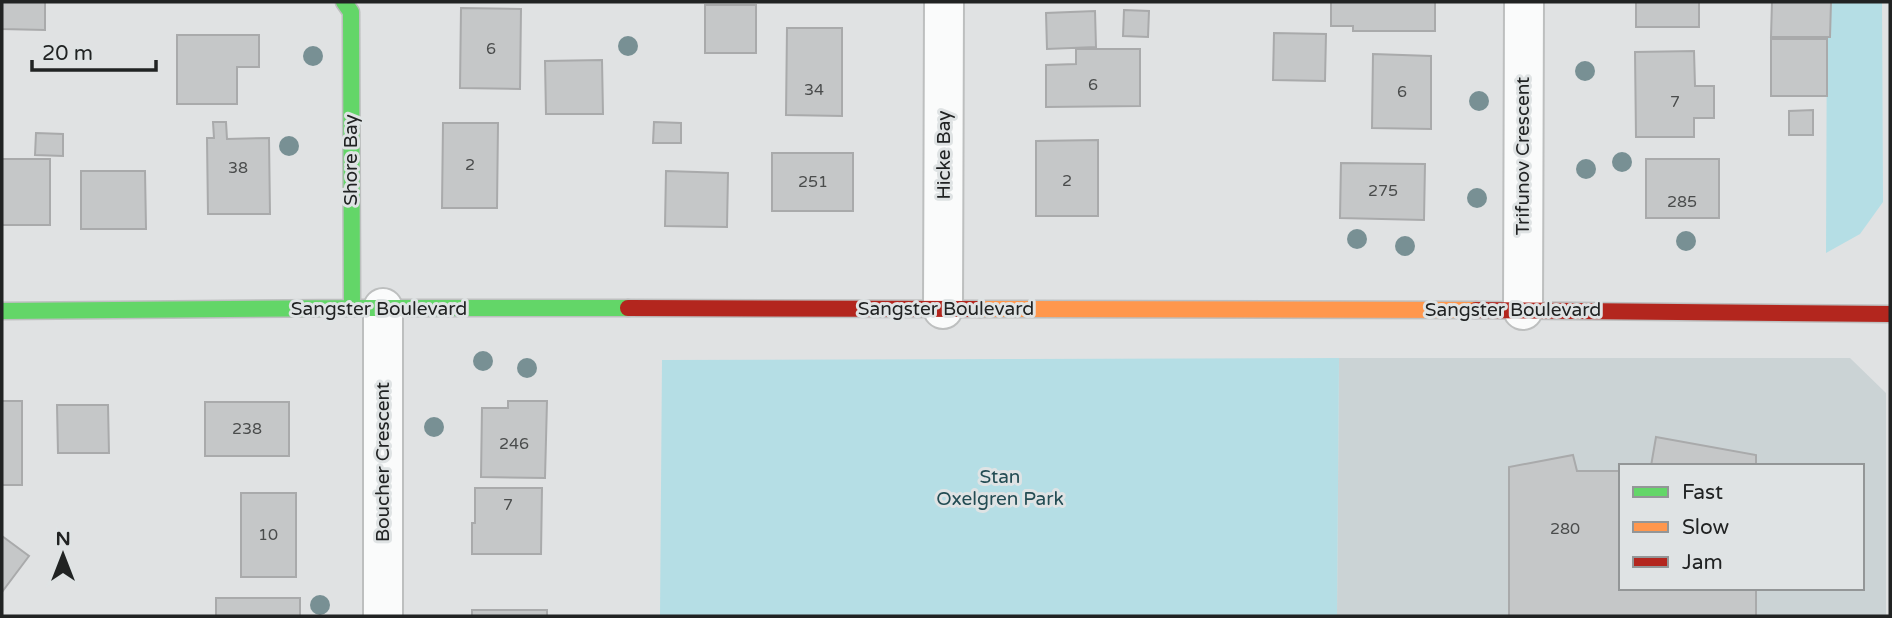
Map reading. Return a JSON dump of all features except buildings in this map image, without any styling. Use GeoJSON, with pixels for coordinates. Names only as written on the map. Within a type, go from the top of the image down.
{"type":"FeatureCollection","features":[{"type":"Feature","properties":{"kind":"street","name":"Hicke Bay"},"geometry":{"type":"LineString","coordinates":[[943,309],[944,2]]}},
{"type":"Feature","properties":{"kind":"street","name":"Trifunov Crescent"},"geometry":{"type":"LineString","coordinates":[[1522,310],[1524,2]]}},
{"type":"Feature","properties":{"kind":"street","name":"Shore Bay"},"geometry":{"type":"LineString","coordinates":[[351,5],[368,309]]}},
{"type":"Feature","properties":{"kind":"street","name":"Boucher Crescent"},"geometry":{"type":"LineString","coordinates":[[368,309],[383,616]]}},
{"type":"Feature","properties":{"kind":"street","name":"Sangster Boulevard"},"geometry":{"type":"LineString","coordinates":[[2,311],[943,309],[1890,314]]}},
{"type":"Feature","properties":{"kind":"shaded area"},"geometry":{"type":"Polygon","coordinates":[[[1339,358],[1850,358],[1886,393],[1886,616],[1337,616],[1339,358]]]}},
{"type":"Feature","properties":{"kind":"green space"},"geometry":{"type":"Polygon","coordinates":[[[1827,2],[1882,2],[1883,202],[1860,234],[1826,253],[1827,2]]]}},
{"type":"Feature","properties":{"kind":"green space","name":"Stan Oxelgren Park"},"geometry":{"type":"Polygon","coordinates":[[[1339,358],[1337,616],[660,616],[662,360],[1339,358]]]}},
{"type":"Feature","properties":{"kind":"traffic: fast"},"geometry":{"type":"LineString","coordinates":[[344,2],[351,12],[352,308]]}},
{"type":"Feature","properties":{"kind":"traffic: fast"},"geometry":{"type":"LineString","coordinates":[[2,311],[628,308]]}},
{"type":"Feature","properties":{"kind":"traffic: slow"},"geometry":{"type":"LineString","coordinates":[[980,309],[1476,310]]}},
{"type":"Feature","properties":{"kind":"traffic: jam"},"geometry":{"type":"LineString","coordinates":[[628,308],[980,309]]}},
{"type":"Feature","properties":{"kind":"traffic: jam"},"geometry":{"type":"LineString","coordinates":[[1476,310],[1890,314]]}}]}
